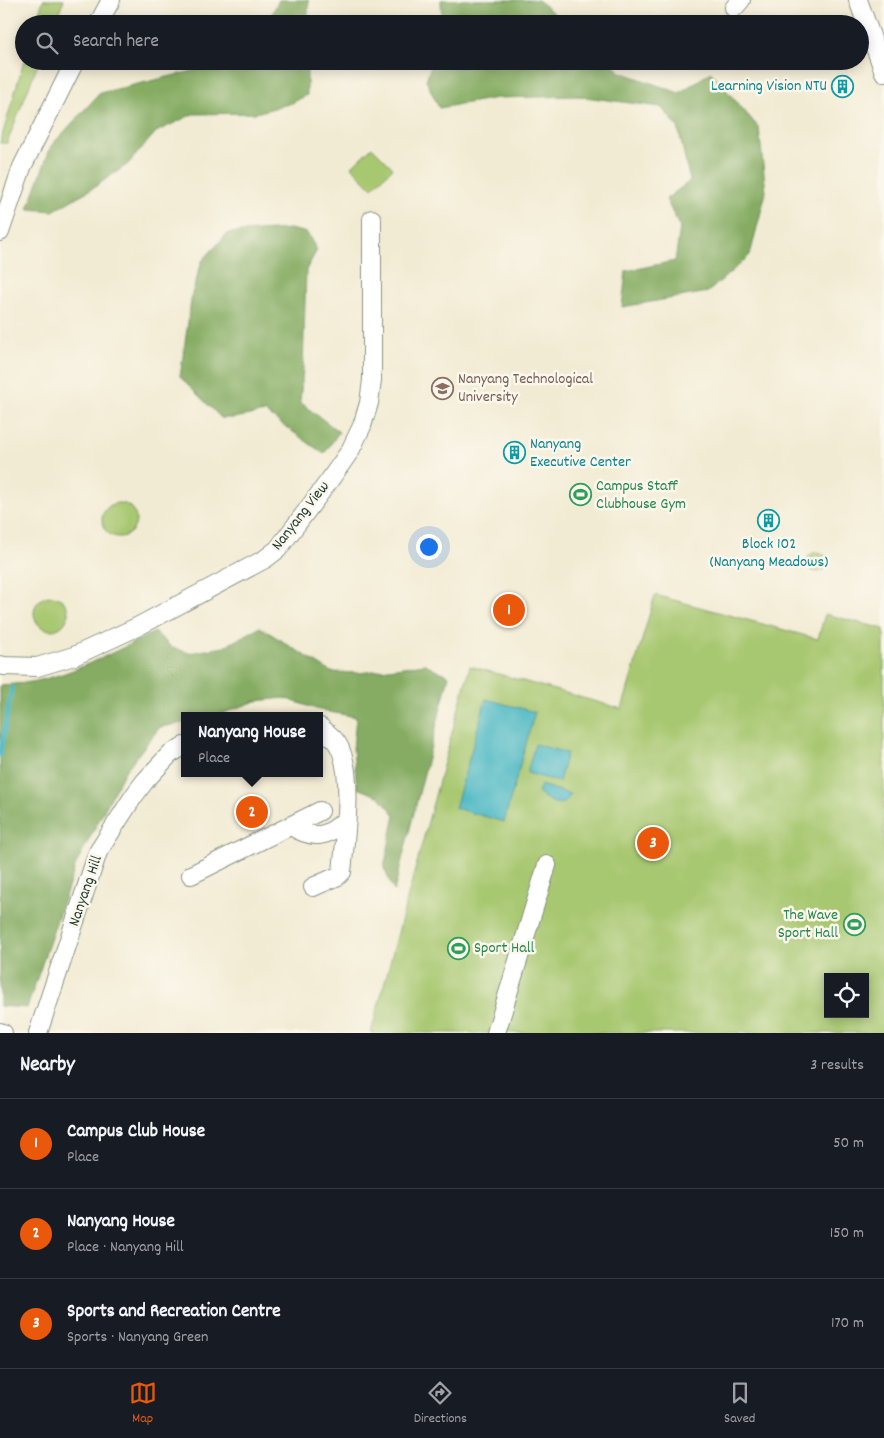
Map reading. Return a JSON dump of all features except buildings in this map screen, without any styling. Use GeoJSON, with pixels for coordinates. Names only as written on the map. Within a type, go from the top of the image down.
{"type":"FeatureCollection","features":[{"type":"Feature","properties":{"kind":"street"},"geometry":{"type":"LineString","coordinates":[[103,15],[111,0]]}},
{"type":"Feature","properties":{"kind":"street"},"geometry":{"type":"LineString","coordinates":[[858,0],[863,15]]}},
{"type":"Feature","properties":{"kind":"street"},"geometry":{"type":"LineString","coordinates":[[869,30],[884,72]]}},
{"type":"Feature","properties":{"kind":"street"},"geometry":{"type":"LineString","coordinates":[[0,232],[22,167],[70,70]]}},
{"type":"Feature","properties":{"kind":"street","name":"Nanyang View"},"geometry":{"type":"LineString","coordinates":[[0,665],[37,667],[74,656],[136,627],[265,559],[278,549],[350,451],[362,426],[369,403],[372,380],[372,219]]}},
{"type":"Feature","properties":{"kind":"street"},"geometry":{"type":"LineString","coordinates":[[313,886],[338,876],[342,872],[346,818],[347,774],[344,758],[337,742],[323,730]]}},
{"type":"Feature","properties":{"kind":"street","name":"Nanyang Hill"},"geometry":{"type":"LineString","coordinates":[[38,1033],[98,852],[145,781],[170,754],[181,748]]}},
{"type":"Feature","properties":{"kind":"street"},"geometry":{"type":"LineString","coordinates":[[191,875],[320,811]]}},
{"type":"Feature","properties":{"kind":"street"},"geometry":{"type":"LineString","coordinates":[[291,826],[302,833],[312,836],[337,829],[346,818]]}},
{"type":"Feature","properties":{"kind":"street"},"geometry":{"type":"LineString","coordinates":[[496,1033],[546,865]]}},
{"type":"Feature","properties":{"kind":"green space"},"geometry":{"type":"Polygon","coordinates":[[[43,0],[64,0],[58,15],[39,15],[43,0]]]}},
{"type":"Feature","properties":{"kind":"green space"},"geometry":{"type":"Polygon","coordinates":[[[279,0],[309,0],[308,15],[272,15],[279,0]]]}},
{"type":"Feature","properties":{"kind":"green space"},"geometry":{"type":"Polygon","coordinates":[[[441,0],[538,0],[556,15],[442,15],[441,0]]]}},
{"type":"Feature","properties":{"kind":"green space"},"geometry":{"type":"Polygon","coordinates":[[[21,70],[35,70],[7,143],[0,143],[21,70]]]}},
{"type":"Feature","properties":{"kind":"green space"},"geometry":{"type":"Polygon","coordinates":[[[196,70],[307,70],[307,95],[292,103],[256,113],[193,114],[156,132],[128,164],[93,188],[53,211],[28,209],[51,146],[100,93],[196,70]]]}},
{"type":"Feature","properties":{"kind":"green space"},"geometry":{"type":"Polygon","coordinates":[[[430,70],[619,70],[679,93],[711,72],[759,128],[766,192],[750,255],[708,292],[622,307],[626,271],[675,261],[680,228],[666,199],[690,181],[678,127],[661,107],[577,96],[497,98],[439,108],[426,80],[430,70]]]}},
{"type":"Feature","properties":{"kind":"green space"},"geometry":{"type":"Polygon","coordinates":[[[372,147],[393,168],[372,188],[351,167],[372,147]]]}},
{"type":"Feature","properties":{"kind":"green space"},"geometry":{"type":"Polygon","coordinates":[[[290,229],[307,233],[317,250],[306,270],[300,402],[339,432],[324,454],[265,412],[234,418],[221,418],[180,377],[192,294],[202,261],[228,233],[290,229]]]}},
{"type":"Feature","properties":{"kind":"green space"},"geometry":{"type":"Polygon","coordinates":[[[119,503],[131,508],[136,520],[131,532],[119,537],[107,532],[102,520],[107,508],[119,503]]]}},
{"type":"Feature","properties":{"kind":"green space"},"geometry":{"type":"Polygon","coordinates":[[[817,552],[824,555],[827,562],[824,569],[817,572],[810,569],[807,562],[810,555],[817,552]]]}},
{"type":"Feature","properties":{"kind":"green space"},"geometry":{"type":"Polygon","coordinates":[[[655,595],[818,639],[825,614],[884,629],[884,1033],[371,1033],[470,666],[622,709],[655,595]]]}},
{"type":"Feature","properties":{"kind":"green space"},"geometry":{"type":"Polygon","coordinates":[[[51,596],[58,597],[63,601],[67,606],[67,620],[63,625],[58,629],[51,630],[44,629],[39,625],[35,620],[34,613],[35,606],[39,601],[44,597],[51,596]]]}},
{"type":"Feature","properties":{"kind":"green space"},"geometry":{"type":"Polygon","coordinates":[[[260,627],[331,672],[359,673],[425,664],[449,676],[394,891],[384,868],[395,815],[380,797],[357,788],[353,749],[356,717],[319,710],[284,698],[256,701],[227,712],[181,712],[181,724],[160,727],[125,771],[76,864],[27,1008],[0,1006],[0,685],[31,682],[79,668],[155,632],[171,647],[189,653],[224,647],[260,627]]]}},
{"type":"Feature","properties":{"kind":"water"},"geometry":{"type":"Polygon","coordinates":[[[486,699],[535,712],[504,822],[455,808],[486,699]]]}},
{"type":"Feature","properties":{"kind":"water"},"geometry":{"type":"Polygon","coordinates":[[[535,744],[567,753],[559,782],[527,773],[535,744]]]}},
{"type":"Feature","properties":{"kind":"water"},"geometry":{"type":"Polygon","coordinates":[[[541,785],[570,794],[568,799],[560,804],[551,802],[538,793],[541,785]]]}},
{"type":"Feature","properties":{"kind":"waterway"},"geometry":{"type":"LineString","coordinates":[[0,755],[12,687]]}},
{"type":"Feature","properties":{"kind":"place","name":"Learning Vision NTU"},"geometry":{"type":"Point","coordinates":[843,86]}},
{"type":"Feature","properties":{"kind":"place","name":"Nanyang Technological University"},"geometry":{"type":"Point","coordinates":[442,388]}},
{"type":"Feature","properties":{"kind":"place","name":"Nanyang Executive Center"},"geometry":{"type":"Point","coordinates":[514,453]}},
{"type":"Feature","properties":{"kind":"place","name":"Campus Staff Clubhouse Gym"},"geometry":{"type":"Point","coordinates":[580,495]}},
{"type":"Feature","properties":{"kind":"place","name":"Block 102 (Nanyang Meadows)"},"geometry":{"type":"Point","coordinates":[769,520]}},
{"type":"Feature","properties":{"kind":"place","name":"Campus Club House"},"geometry":{"type":"Point","coordinates":[509,610]}},
{"type":"Feature","properties":{"kind":"place","name":"Nanyang House"},"geometry":{"type":"Point","coordinates":[252,812]}},
{"type":"Feature","properties":{"kind":"place","name":"Sports and Recreation Centre"},"geometry":{"type":"Point","coordinates":[653,843]}},
{"type":"Feature","properties":{"kind":"place","name":"The Wave Sport Hall"},"geometry":{"type":"Point","coordinates":[854,924]}},
{"type":"Feature","properties":{"kind":"place","name":"Sport Hall"},"geometry":{"type":"Point","coordinates":[458,948]}}]}
